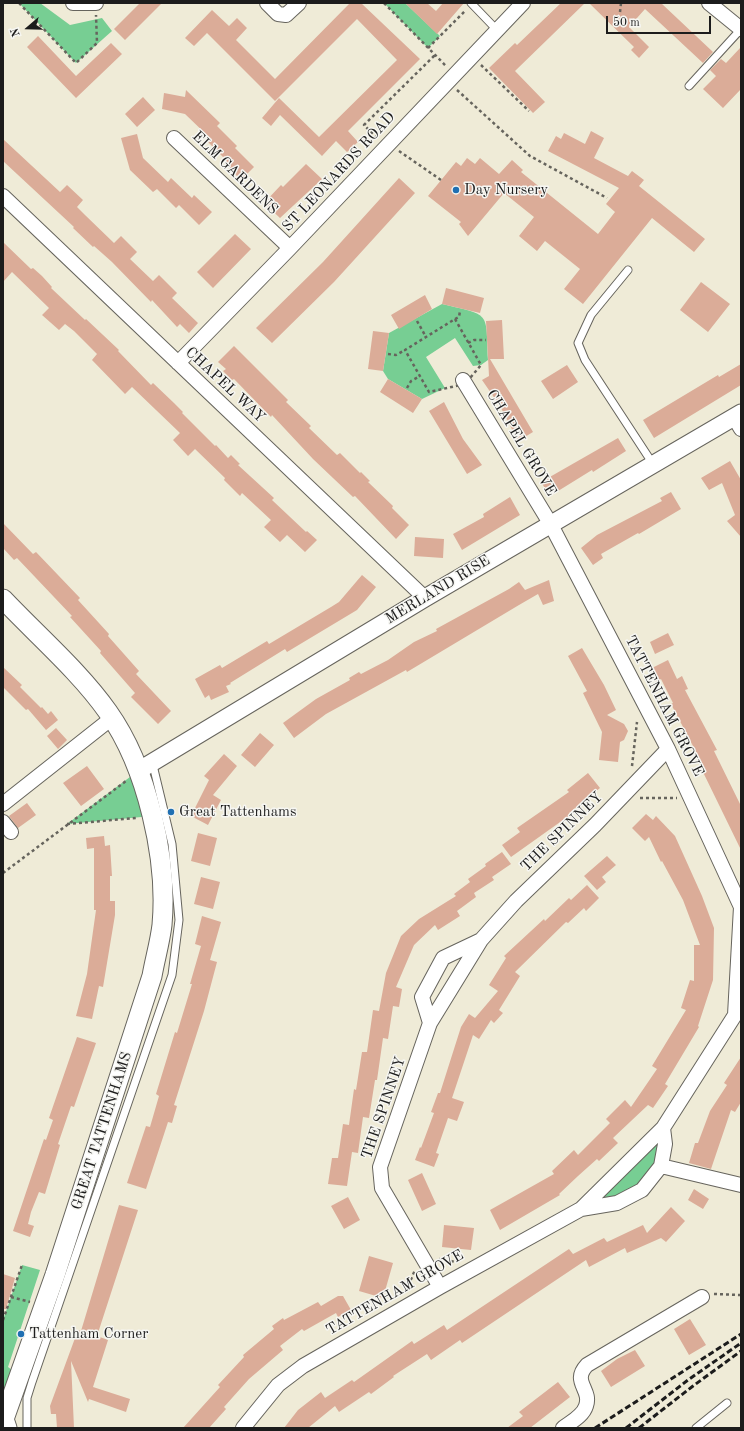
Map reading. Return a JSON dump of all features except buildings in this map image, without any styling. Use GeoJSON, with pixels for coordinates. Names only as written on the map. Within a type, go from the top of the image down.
{"type":"FeatureCollection","features":[{"type":"Feature","properties":{"kind":"main road","name":"GREAT TATTENHAMS"},"geometry":{"type":"LineString","coordinates":[[3,599],[86,685],[112,718],[145,766],[162,880],[162,926],[152,976],[55,1275],[5,1422]]}},
{"type":"Feature","properties":{"kind":"street"},"geometry":{"type":"LineString","coordinates":[[73,3],[96,3]]}},
{"type":"Feature","properties":{"kind":"street"},"geometry":{"type":"LineString","coordinates":[[267,3],[278,14],[286,14],[299,3]]}},
{"type":"Feature","properties":{"kind":"street","name":"ST LEONARDS ROAD"},"geometry":{"type":"LineString","coordinates":[[178,364],[523,3]]}},
{"type":"Feature","properties":{"kind":"street"},"geometry":{"type":"LineString","coordinates":[[709,3],[741,29]]}},
{"type":"Feature","properties":{"kind":"street","name":"ELM GARDENS"},"geometry":{"type":"LineString","coordinates":[[174,138],[290,248]]}},
{"type":"Feature","properties":{"kind":"street","name":"CHAPEL WAY"},"geometry":{"type":"LineString","coordinates":[[3,196],[425,598]]}},
{"type":"Feature","properties":{"kind":"street","name":"CHAPEL GROVE"},"geometry":{"type":"LineString","coordinates":[[464,382],[550,523]]}},
{"type":"Feature","properties":{"kind":"street","name":"MERLAND RISE"},"geometry":{"type":"LineString","coordinates":[[145,766],[550,523],[653,464],[739,420]]}},
{"type":"Feature","properties":{"kind":"street","name":"TATTENHAM GROVE"},"geometry":{"type":"LineString","coordinates":[[242,1428],[278,1385],[303,1366],[440,1286],[581,1208],[663,1128],[738,1014],[741,907],[668,749],[550,523]]}},
{"type":"Feature","properties":{"kind":"street"},"geometry":{"type":"LineString","coordinates":[[3,804],[112,718]]}},
{"type":"Feature","properties":{"kind":"street","name":"THE SPINNEY"},"geometry":{"type":"LineString","coordinates":[[440,1286],[382,1188],[380,1167],[430,1023],[481,940],[516,901],[595,825],[631,793],[668,749]]}},
{"type":"Feature","properties":{"kind":"street","name":"THE SPINNEY"},"geometry":{"type":"LineString","coordinates":[[430,1023],[422,998],[443,958],[481,940]]}},
{"type":"Feature","properties":{"kind":"street","name":"TATTENHAM GROVE"},"geometry":{"type":"LineString","coordinates":[[581,1208],[617,1203],[642,1190],[661,1166],[665,1144],[663,1128]]}},
{"type":"Feature","properties":{"kind":"street"},"geometry":{"type":"LineString","coordinates":[[661,1166],[741,1185]]}},
{"type":"Feature","properties":{"kind":"street"},"geometry":{"type":"LineString","coordinates":[[563,1428],[580,1416],[587,1406],[586,1394],[580,1381],[581,1371],[586,1365],[702,1297]]}},
{"type":"Feature","properties":{"kind":"lane"},"geometry":{"type":"LineString","coordinates":[[471,4],[497,30]]}},
{"type":"Feature","properties":{"kind":"lane"},"geometry":{"type":"LineString","coordinates":[[689,86],[741,29]]}},
{"type":"Feature","properties":{"kind":"lane"},"geometry":{"type":"LineString","coordinates":[[628,270],[591,315],[578,343],[585,360],[653,464]]}},
{"type":"Feature","properties":{"kind":"lane"},"geometry":{"type":"LineString","coordinates":[[27,1428],[27,1398],[32,1382],[172,975],[179,920],[173,852],[145,766]]}},
{"type":"Feature","properties":{"kind":"lane"},"geometry":{"type":"LineString","coordinates":[[696,1428],[727,1403]]}},
{"type":"Feature","properties":{"kind":"path"},"geometry":{"type":"LineString","coordinates":[[19,3],[76,63],[97,43],[96,3]]}},
{"type":"Feature","properties":{"kind":"path"},"geometry":{"type":"LineString","coordinates":[[384,3],[435,55],[451,79],[530,156],[607,198]]}},
{"type":"Feature","properties":{"kind":"path"},"geometry":{"type":"LineString","coordinates":[[620,12],[621,3]]}},
{"type":"Feature","properties":{"kind":"path"},"geometry":{"type":"LineString","coordinates":[[428,48],[471,4]]}},
{"type":"Feature","properties":{"kind":"path"},"geometry":{"type":"LineString","coordinates":[[435,55],[364,125],[388,145],[441,180]]}},
{"type":"Feature","properties":{"kind":"path"},"geometry":{"type":"LineString","coordinates":[[472,56],[502,82],[529,111]]}},
{"type":"Feature","properties":{"kind":"path"},"geometry":{"type":"LineString","coordinates":[[388,354],[396,355],[405,350],[459,317],[460,311]]}},
{"type":"Feature","properties":{"kind":"path"},"geometry":{"type":"LineString","coordinates":[[405,350],[429,392],[464,382],[482,365],[455,319]]}},
{"type":"Feature","properties":{"kind":"path"},"geometry":{"type":"LineString","coordinates":[[417,321],[426,337]]}},
{"type":"Feature","properties":{"kind":"path"},"geometry":{"type":"LineString","coordinates":[[468,343],[474,340],[486,340]]}},
{"type":"Feature","properties":{"kind":"path"},"geometry":{"type":"LineString","coordinates":[[407,388],[411,381],[420,376]]}},
{"type":"Feature","properties":{"kind":"path"},"geometry":{"type":"LineString","coordinates":[[640,696],[631,793],[690,798]]}},
{"type":"Feature","properties":{"kind":"path"},"geometry":{"type":"LineString","coordinates":[[3,873],[66,824],[145,766]]}},
{"type":"Feature","properties":{"kind":"path"},"geometry":{"type":"LineString","coordinates":[[66,824],[152,816]]}},
{"type":"Feature","properties":{"kind":"path"},"geometry":{"type":"LineString","coordinates":[[398,1311],[421,1255],[476,1266]]}},
{"type":"Feature","properties":{"kind":"path"},"geometry":{"type":"LineString","coordinates":[[3,1320],[22,1265]]}},
{"type":"Feature","properties":{"kind":"path"},"geometry":{"type":"LineString","coordinates":[[702,1297],[715,1294],[741,1296]]}},
{"type":"Feature","properties":{"kind":"green space"},"geometry":{"type":"Polygon","coordinates":[[[19,3],[40,3],[70,25],[102,18],[112,31],[76,63],[19,3]]]}},
{"type":"Feature","properties":{"kind":"green space"},"geometry":{"type":"Polygon","coordinates":[[[384,3],[405,3],[440,36],[428,48],[384,3]]]}},
{"type":"Feature","properties":{"kind":"green space"},"geometry":{"type":"Polygon","coordinates":[[[442,304],[470,311],[483,318],[487,332],[488,360],[481,365],[473,366],[455,338],[426,357],[445,388],[422,399],[388,379],[383,371],[389,333],[442,304]]]}},
{"type":"Feature","properties":{"kind":"green space"},"geometry":{"type":"Polygon","coordinates":[[[138,771],[152,816],[67,824],[138,771]]]}},
{"type":"Feature","properties":{"kind":"green space"},"geometry":{"type":"Polygon","coordinates":[[[663,1128],[665,1144],[642,1190],[581,1209],[663,1128]]]}},
{"type":"Feature","properties":{"kind":"green space"},"geometry":{"type":"Polygon","coordinates":[[[22,1265],[40,1270],[8,1367],[20,1376],[3,1419],[3,1320],[22,1265]]]}},
{"type":"Feature","properties":{"kind":"railway"},"geometry":{"type":"LineString","coordinates":[[595,1428],[741,1334]]}},
{"type":"Feature","properties":{"kind":"railway"},"geometry":{"type":"LineString","coordinates":[[626,1428],[688,1380],[741,1343]]}},
{"type":"Feature","properties":{"kind":"railway"},"geometry":{"type":"LineString","coordinates":[[639,1428],[741,1351]]}},
{"type":"Feature","properties":{"kind":"place","name":"Day Nursery"},"geometry":{"type":"Point","coordinates":[456,190]}},
{"type":"Feature","properties":{"kind":"place","name":"Great Tattenhams"},"geometry":{"type":"Point","coordinates":[171,812]}},
{"type":"Feature","properties":{"kind":"place","name":"Tattenham Corner"},"geometry":{"type":"Point","coordinates":[21,1334]}}]}
